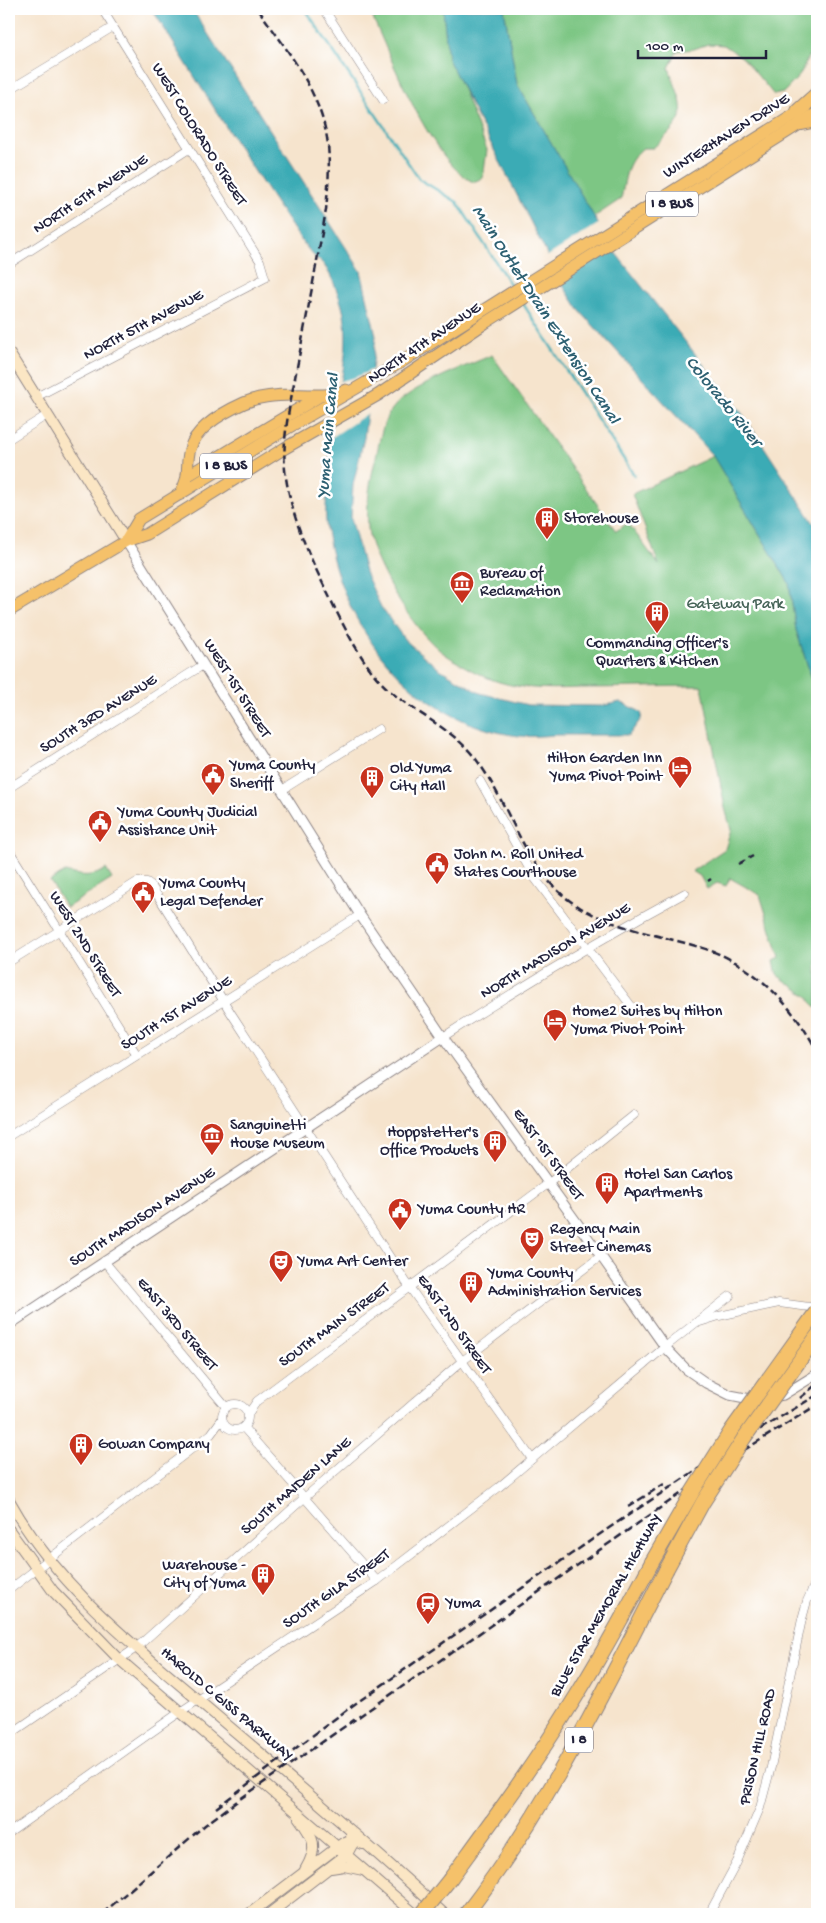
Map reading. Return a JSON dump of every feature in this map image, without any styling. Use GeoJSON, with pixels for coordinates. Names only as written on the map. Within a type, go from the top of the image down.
{"type":"FeatureCollection","features":[{"type":"Feature","properties":{"kind":"highway"},"geometry":{"type":"LineString","coordinates":[[817,94],[800,117],[817,120]]}},
{"type":"Feature","properties":{"kind":"highway","name":"BLUE STAR MEMORIAL HIGHWAY"},"geometry":{"type":"LineString","coordinates":[[422,1914],[450,1879],[513,1792],[567,1711],[606,1646],[693,1491],[731,1431],[817,1310]]}},
{"type":"Feature","properties":{"kind":"highway","name":"BLUE STAR MEMORIAL HIGHWAY"},"geometry":{"type":"LineString","coordinates":[[466,1914],[517,1843],[561,1772],[588,1724],[666,1570],[703,1502],[735,1452],[817,1336]]}},
{"type":"Feature","properties":{"kind":"main road","name":"WINTERHAVEN DRIVE"},"geometry":{"type":"LineString","coordinates":[[585,259],[800,117],[817,100]]}},
{"type":"Feature","properties":{"kind":"main road","name":"WINTERHAVEN DRIVE"},"geometry":{"type":"LineString","coordinates":[[800,117],[817,113]]}},
{"type":"Feature","properties":{"kind":"main road","name":"WINTERHAVEN DRIVE"},"geometry":{"type":"LineString","coordinates":[[579,249],[756,145]]}},
{"type":"Feature","properties":{"kind":"main road","name":"NORTH 4TH AVENUE"},"geometry":{"type":"LineString","coordinates":[[126,541],[139,519],[377,375],[579,249]]}},
{"type":"Feature","properties":{"kind":"main road","name":"NORTH 4TH AVENUE"},"geometry":{"type":"LineString","coordinates":[[126,541],[147,534],[286,448],[378,395],[585,259]]}},
{"type":"Feature","properties":{"kind":"main road","name":"WEST 1ST STREET"},"geometry":{"type":"LineString","coordinates":[[9,353],[126,541]]}},
{"type":"Feature","properties":{"kind":"main road"},"geometry":{"type":"LineString","coordinates":[[181,494],[187,476],[190,449],[195,436],[204,427],[223,415],[244,403],[255,400],[292,395],[338,397]]}},
{"type":"Feature","properties":{"kind":"main road"},"geometry":{"type":"LineString","coordinates":[[187,476],[322,395]]}},
{"type":"Feature","properties":{"kind":"main road","name":"I 8 BUS"},"geometry":{"type":"LineString","coordinates":[[9,611],[126,541]]}},
{"type":"Feature","properties":{"kind":"main road","name":"HAROLD C GISS PARKWAY"},"geometry":{"type":"LineString","coordinates":[[9,1500],[49,1559],[103,1618],[444,1914]]}},
{"type":"Feature","properties":{"kind":"main road","name":"HAROLD C GISS PARKWAY"},"geometry":{"type":"LineString","coordinates":[[9,1530],[53,1591],[119,1659],[339,1846],[415,1914]]}},
{"type":"Feature","properties":{"kind":"main road"},"geometry":{"type":"LineString","coordinates":[[290,1805],[311,1834],[313,1840],[314,1850],[311,1861],[303,1874]]}},
{"type":"Feature","properties":{"kind":"main road"},"geometry":{"type":"LineString","coordinates":[[269,1914],[347,1854],[352,1841],[348,1829]]}},
{"type":"Feature","properties":{"kind":"main road"},"geometry":{"type":"LineString","coordinates":[[249,1914],[343,1843],[352,1841],[369,1847]]}},
{"type":"Feature","properties":{"kind":"main road"},"geometry":{"type":"LineString","coordinates":[[330,1868],[344,1866],[367,1872]]}},
{"type":"Feature","properties":{"kind":"street","name":"WEST COLORADO STREET"},"geometry":{"type":"LineString","coordinates":[[102,9],[260,262],[265,278]]}},
{"type":"Feature","properties":{"kind":"street"},"geometry":{"type":"LineString","coordinates":[[324,9],[383,100]]}},
{"type":"Feature","properties":{"kind":"street"},"geometry":{"type":"LineString","coordinates":[[9,90],[114,27]]}},
{"type":"Feature","properties":{"kind":"street","name":"NORTH 6TH AVENUE"},"geometry":{"type":"LineString","coordinates":[[9,264],[189,149]]}},
{"type":"Feature","properties":{"kind":"street","name":"NORTH 5TH AVENUE"},"geometry":{"type":"LineString","coordinates":[[36,397],[265,278]]}},
{"type":"Feature","properties":{"kind":"street"},"geometry":{"type":"LineString","coordinates":[[9,439],[47,415]]}},
{"type":"Feature","properties":{"kind":"street","name":"WEST 1ST STREET"},"geometry":{"type":"LineString","coordinates":[[126,541],[360,915],[443,1037]]}},
{"type":"Feature","properties":{"kind":"street","name":"SOUTH 3RD AVENUE"},"geometry":{"type":"LineString","coordinates":[[9,788],[203,664]]}},
{"type":"Feature","properties":{"kind":"street"},"geometry":{"type":"LineString","coordinates":[[282,790],[379,729]]}},
{"type":"Feature","properties":{"kind":"street"},"geometry":{"type":"LineString","coordinates":[[480,781],[534,877],[635,1011]]}},
{"type":"Feature","properties":{"kind":"street","name":"WEST 2ND STREET"},"geometry":{"type":"LineString","coordinates":[[9,850],[137,1055]]}},
{"type":"Feature","properties":{"kind":"street"},"geometry":{"type":"LineString","coordinates":[[9,962],[137,882],[147,882],[154,889],[307,1129]]}},
{"type":"Feature","properties":{"kind":"street","name":"NORTH MADISON AVENUE"},"geometry":{"type":"LineString","coordinates":[[443,1037],[587,947],[684,893]]}},
{"type":"Feature","properties":{"kind":"street","name":"SOUTH 1ST AVENUE"},"geometry":{"type":"LineString","coordinates":[[9,1136],[360,915]]}},
{"type":"Feature","properties":{"kind":"street","name":"SOUTH MADISON AVENUE"},"geometry":{"type":"LineString","coordinates":[[9,1325],[443,1037]]}},
{"type":"Feature","properties":{"kind":"street","name":"EAST 1ST STREET"},"geometry":{"type":"LineString","coordinates":[[443,1037],[549,1183],[664,1347],[686,1369],[712,1387],[735,1397],[759,1400],[783,1395],[817,1374]]}},
{"type":"Feature","properties":{"kind":"street","name":"SOUTH MAIN STREET"},"geometry":{"type":"LineString","coordinates":[[248,1414],[257,1401],[549,1183],[634,1115]]}},
{"type":"Feature","properties":{"kind":"street","name":"EAST 2ND STREET"},"geometry":{"type":"LineString","coordinates":[[307,1129],[410,1288],[532,1459]]}},
{"type":"Feature","properties":{"kind":"street","name":"SOUTH MAIDEN LANE"},"geometry":{"type":"LineString","coordinates":[[9,1735],[136,1648],[303,1498],[461,1362],[601,1256]]}},
{"type":"Feature","properties":{"kind":"street","name":"EAST 3RD STREET"},"geometry":{"type":"LineString","coordinates":[[104,1261],[226,1407]]}},
{"type":"Feature","properties":{"kind":"street","name":"SOUTH GILA STREET"},"geometry":{"type":"LineString","coordinates":[[9,1833],[180,1712],[377,1582],[532,1459],[664,1347],[730,1296]]}},
{"type":"Feature","properties":{"kind":"street"},"geometry":{"type":"LineString","coordinates":[[695,1324],[719,1316],[779,1303],[817,1310]]}},
{"type":"Feature","properties":{"kind":"street","name":"SOUTH MAIN STREET"},"geometry":{"type":"LineString","coordinates":[[239,1404],[257,1401]]}},
{"type":"Feature","properties":{"kind":"street"},"geometry":{"type":"LineString","coordinates":[[9,1590],[211,1434],[222,1419],[223,1410],[226,1407],[232,1404],[239,1404],[245,1407],[248,1421],[243,1427],[236,1430],[229,1428],[211,1434]]}},
{"type":"Feature","properties":{"kind":"street"},"geometry":{"type":"LineString","coordinates":[[222,1419],[229,1428]]}},
{"type":"Feature","properties":{"kind":"street"},"geometry":{"type":"LineString","coordinates":[[243,1427],[377,1582]]}},
{"type":"Feature","properties":{"kind":"street","name":"PRISON HILL ROAD"},"geometry":{"type":"LineString","coordinates":[[709,1914],[737,1862],[760,1808],[771,1767],[802,1619],[807,1601],[817,1579]]}},
{"type":"Feature","properties":{"kind":"green space"},"geometry":{"type":"Polygon","coordinates":[[[369,9],[443,9],[448,59],[460,82],[487,150],[483,178],[473,182],[457,170],[441,152],[426,130],[399,78],[369,9]]]}},
{"type":"Feature","properties":{"kind":"green space"},"geometry":{"type":"Polygon","coordinates":[[[504,9],[810,9],[814,45],[800,75],[783,93],[774,95],[743,58],[724,45],[708,44],[694,49],[677,51],[669,68],[681,103],[679,119],[666,137],[653,148],[643,148],[637,154],[629,165],[621,199],[594,217],[517,84],[504,9]]]}},
{"type":"Feature","properties":{"kind":"green space","name":"Gateway Park"},"geometry":{"type":"Polygon","coordinates":[[[492,355],[616,531],[628,523],[659,565],[632,494],[713,456],[789,583],[796,630],[817,694],[817,1008],[810,1001],[810,998],[777,975],[774,961],[780,958],[760,895],[730,878],[726,886],[717,883],[707,889],[700,876],[692,871],[725,849],[731,830],[725,808],[702,686],[561,689],[509,685],[492,680],[455,661],[431,642],[407,613],[385,577],[371,543],[368,528],[368,510],[372,474],[386,419],[393,408],[412,392],[492,355]]]}},
{"type":"Feature","properties":{"kind":"green space"},"geometry":{"type":"Polygon","coordinates":[[[106,869],[112,879],[66,908],[50,881],[65,872],[86,875],[96,874],[106,869]]]}},
{"type":"Feature","properties":{"kind":"water"},"geometry":{"type":"Polygon","coordinates":[[[152,9],[192,9],[361,271],[376,336],[364,438],[353,485],[351,518],[365,572],[381,607],[405,640],[438,668],[480,693],[528,705],[601,706],[620,702],[642,714],[641,719],[629,735],[519,736],[481,727],[446,712],[415,690],[387,663],[364,632],[346,597],[333,561],[326,523],[331,442],[344,363],[346,334],[345,320],[339,296],[327,269],[304,245],[221,119],[152,9]]]}},
{"type":"Feature","properties":{"kind":"water","name":"Colorado River"},"geometry":{"type":"Polygon","coordinates":[[[443,9],[504,9],[517,84],[614,251],[744,416],[817,528],[817,694],[796,630],[789,583],[713,456],[579,310],[562,284],[448,59],[443,9]]]}},
{"type":"Feature","properties":{"kind":"pier"},"geometry":{"type":"Polygon","coordinates":[[[600,223],[614,246],[558,281],[546,257],[600,223]]]}},
{"type":"Feature","properties":{"kind":"pier"},"geometry":{"type":"Polygon","coordinates":[[[376,368],[370,412],[329,439],[338,382],[356,377],[376,368]]]}},
{"type":"Feature","properties":{"kind":"waterway","name":"Main Outlet Drain Extension Canal"},"geometry":{"type":"LineString","coordinates":[[305,9],[419,179],[457,202],[512,287]]}},
{"type":"Feature","properties":{"kind":"waterway","name":"Main Outlet Drain Extension Canal"},"geometry":{"type":"LineString","coordinates":[[522,302],[634,475]]}},
{"type":"Feature","properties":{"kind":"railway"},"geometry":{"type":"LineString","coordinates":[[258,9],[291,56],[311,90],[319,108],[328,145],[329,169],[326,210],[290,405],[284,457],[287,486],[301,534],[344,627],[378,679],[401,700],[453,736],[475,758],[500,797],[532,859],[546,878],[562,894],[596,916],[642,932],[706,949],[724,956],[741,966],[757,977],[785,1004],[808,1035],[817,1051]]}},
{"type":"Feature","properties":{"kind":"railway"},"geometry":{"type":"LineString","coordinates":[[738,864],[753,856]]}},
{"type":"Feature","properties":{"kind":"railway"},"geometry":{"type":"LineString","coordinates":[[800,1398],[817,1384]]}},
{"type":"Feature","properties":{"kind":"railway"},"geometry":{"type":"LineString","coordinates":[[729,1448],[817,1395]]}},
{"type":"Feature","properties":{"kind":"railway"},"geometry":{"type":"LineString","coordinates":[[102,1914],[205,1825],[240,1799],[741,1452],[817,1405]]}},
{"type":"Feature","properties":{"kind":"railway"},"geometry":{"type":"LineString","coordinates":[[216,1808],[352,1706],[606,1530],[734,1445]]}},
{"type":"Feature","properties":{"kind":"railway"},"geometry":{"type":"LineString","coordinates":[[628,1507],[664,1484]]}},
{"type":"Feature","properties":{"kind":"place","name":"Storehouse"},"geometry":{"type":"Point","coordinates":[547,540]}},
{"type":"Feature","properties":{"kind":"place","name":"Bureau of Reclamation"},"geometry":{"type":"Point","coordinates":[462,604]}},
{"type":"Feature","properties":{"kind":"place","name":"Commanding Officer's Quarters & Kitchen"},"geometry":{"type":"Point","coordinates":[657,634]}},
{"type":"Feature","properties":{"kind":"place","name":"Hilton Garden Inn Yuma Pivot Point"},"geometry":{"type":"Point","coordinates":[680,789]}},
{"type":"Feature","properties":{"kind":"place","name":"Yuma County Sheriff"},"geometry":{"type":"Point","coordinates":[213,796]}},
{"type":"Feature","properties":{"kind":"place","name":"Old Yuma City Hall"},"geometry":{"type":"Point","coordinates":[372,799]}},
{"type":"Feature","properties":{"kind":"place","name":"Yuma County Judicial Assistance Unit"},"geometry":{"type":"Point","coordinates":[100,843]}},
{"type":"Feature","properties":{"kind":"place","name":"John M. Roll United States Courthouse"},"geometry":{"type":"Point","coordinates":[437,885]}},
{"type":"Feature","properties":{"kind":"place","name":"Yuma County Legal Defender"},"geometry":{"type":"Point","coordinates":[143,914]}},
{"type":"Feature","properties":{"kind":"place","name":"Home2 Suites by Hilton Yuma Pivot Point"},"geometry":{"type":"Point","coordinates":[555,1042]}},
{"type":"Feature","properties":{"kind":"place","name":"Sanguinetti House Museum"},"geometry":{"type":"Point","coordinates":[212,1156]}},
{"type":"Feature","properties":{"kind":"place","name":"Hoppstetter's Office Products"},"geometry":{"type":"Point","coordinates":[495,1163]}},
{"type":"Feature","properties":{"kind":"place","name":"Hotel San Carlos Apartments"},"geometry":{"type":"Point","coordinates":[607,1205]}},
{"type":"Feature","properties":{"kind":"place","name":"Yuma County HR"},"geometry":{"type":"Point","coordinates":[400,1231]}},
{"type":"Feature","properties":{"kind":"place","name":"Regency Main Street Cinemas"},"geometry":{"type":"Point","coordinates":[532,1260]}},
{"type":"Feature","properties":{"kind":"place","name":"Yuma Art Center"},"geometry":{"type":"Point","coordinates":[281,1283]}},
{"type":"Feature","properties":{"kind":"place","name":"Yuma County Administration Services"},"geometry":{"type":"Point","coordinates":[471,1304]}},
{"type":"Feature","properties":{"kind":"place","name":"Gowan Company"},"geometry":{"type":"Point","coordinates":[81,1466]}},
{"type":"Feature","properties":{"kind":"place","name":"Warehouse - City of Yuma"},"geometry":{"type":"Point","coordinates":[263,1596]}},
{"type":"Feature","properties":{"kind":"place","name":"Yuma"},"geometry":{"type":"Point","coordinates":[428,1625]}},
{"type":"Feature","properties":{"kind":"water label","name":"Yuma Main Canal"},"geometry":{"type":"Point","coordinates":[329,436]}}]}
